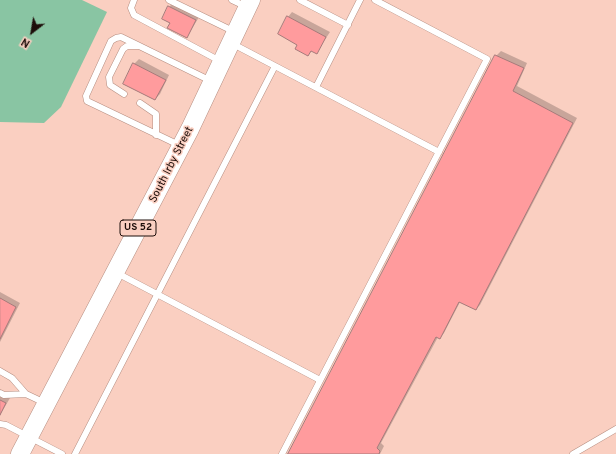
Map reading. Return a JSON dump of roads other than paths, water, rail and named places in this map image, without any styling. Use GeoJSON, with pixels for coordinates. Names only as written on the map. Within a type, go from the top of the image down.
{"type":"FeatureCollection","features":[{"type":"Feature","properties":{"kind":"main road","name":"South Irby Street"},"geometry":{"type":"LineString","coordinates":[[20,454],[182,146],[249,4]]}},
{"type":"Feature","properties":{"kind":"lane"},"geometry":{"type":"LineString","coordinates":[[134,0],[131,8],[134,15],[222,62]]}},
{"type":"Feature","properties":{"kind":"lane"},"geometry":{"type":"LineString","coordinates":[[169,0],[234,38],[275,66],[439,152]]}},
{"type":"Feature","properties":{"kind":"lane"},"geometry":{"type":"LineString","coordinates":[[232,0],[249,4]]}},
{"type":"Feature","properties":{"kind":"lane"},"geometry":{"type":"LineString","coordinates":[[300,0],[348,25]]}},
{"type":"Feature","properties":{"kind":"lane"},"geometry":{"type":"LineString","coordinates":[[316,87],[360,0]]}},
{"type":"Feature","properties":{"kind":"lane"},"geometry":{"type":"LineString","coordinates":[[282,454],[487,59],[375,0]]}},
{"type":"Feature","properties":{"kind":"lane"},"geometry":{"type":"LineString","coordinates":[[182,146],[87,101],[86,96],[112,42],[116,38],[121,37],[213,82]]}},
{"type":"Feature","properties":{"kind":"lane"},"geometry":{"type":"LineString","coordinates":[[124,94],[110,85],[109,77],[123,49],[127,46],[144,47]]}},
{"type":"Feature","properties":{"kind":"lane"},"geometry":{"type":"LineString","coordinates":[[74,454],[275,66]]}},
{"type":"Feature","properties":{"kind":"lane"},"geometry":{"type":"LineString","coordinates":[[140,102],[156,114],[156,135]]}},
{"type":"Feature","properties":{"kind":"lane"},"geometry":{"type":"LineString","coordinates":[[116,272],[320,380]]}},
{"type":"Feature","properties":{"kind":"lane"},"geometry":{"type":"LineString","coordinates":[[0,371],[12,378],[26,394],[46,404]]}},
{"type":"Feature","properties":{"kind":"lane"},"geometry":{"type":"LineString","coordinates":[[0,393],[4,395],[26,394]]}},
{"type":"Feature","properties":{"kind":"lane"},"geometry":{"type":"LineString","coordinates":[[0,424],[6,425],[62,454]]}},
{"type":"Feature","properties":{"kind":"lane"},"geometry":{"type":"LineString","coordinates":[[573,454],[616,429]]}}]}
